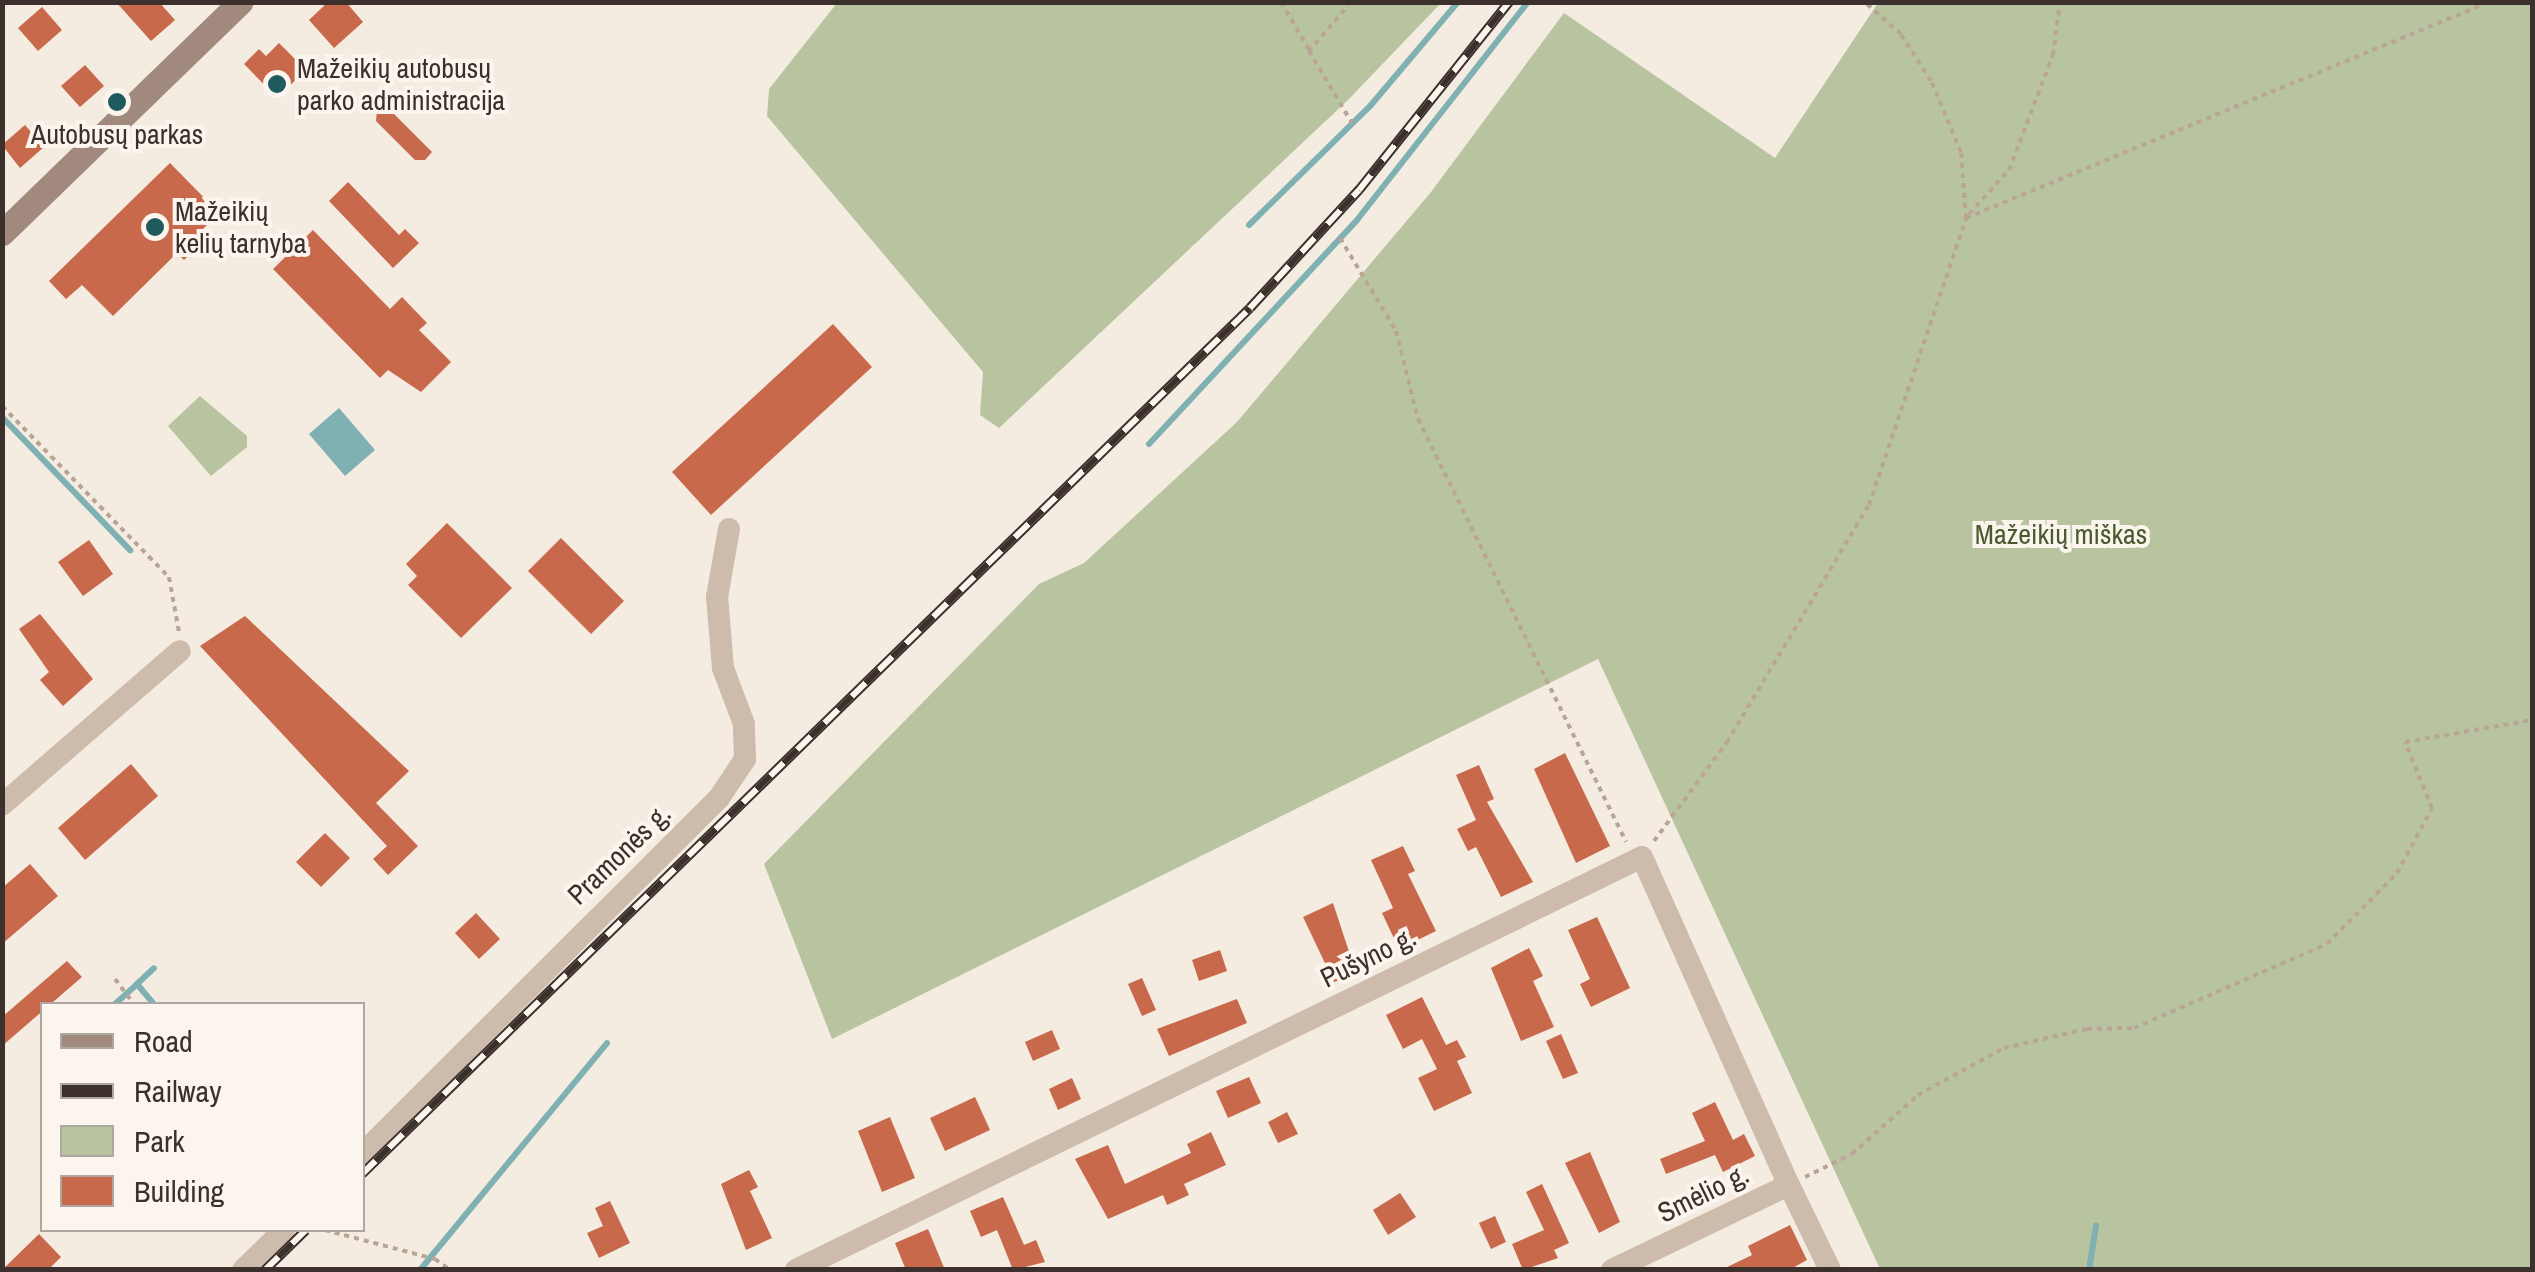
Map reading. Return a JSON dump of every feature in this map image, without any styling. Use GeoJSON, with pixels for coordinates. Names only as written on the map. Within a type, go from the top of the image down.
{"type":"FeatureCollection","features":[{"type":"Feature","properties":{"kind":"main road"},"geometry":{"type":"LineString","coordinates":[[2,234],[240,2]]}},
{"type":"Feature","properties":{"kind":"street","name":"Pramonės g."},"geometry":{"type":"LineString","coordinates":[[365,1151],[719,798],[746,759],[744,724],[722,668],[717,597],[729,529]]}},
{"type":"Feature","properties":{"kind":"street"},"geometry":{"type":"LineString","coordinates":[[2,805],[180,652]]}},
{"type":"Feature","properties":{"kind":"street"},"geometry":{"type":"LineString","coordinates":[[1639,858],[1789,1184]]}},
{"type":"Feature","properties":{"kind":"street","name":"Pušyno g."},"geometry":{"type":"LineString","coordinates":[[796,1270],[1639,858]]}},
{"type":"Feature","properties":{"kind":"street","name":"Smėlio g."},"geometry":{"type":"LineString","coordinates":[[1612,1270],[1789,1184],[1830,1270]]}},
{"type":"Feature","properties":{"kind":"street"},"geometry":{"type":"LineString","coordinates":[[243,1270],[282,1232]]}},
{"type":"Feature","properties":{"kind":"path"},"geometry":{"type":"LineString","coordinates":[[1281,2],[1352,123]]}},
{"type":"Feature","properties":{"kind":"path"},"geometry":{"type":"LineString","coordinates":[[1310,51],[1351,2]]}},
{"type":"Feature","properties":{"kind":"path"},"geometry":{"type":"LineString","coordinates":[[1865,2],[1901,34],[1931,81],[1961,152],[1966,218]]}},
{"type":"Feature","properties":{"kind":"path"},"geometry":{"type":"LineString","coordinates":[[1340,238],[1396,331],[1418,419],[1639,858],[1727,742],[1868,504],[1966,218],[2009,170],[2053,56],[2060,2]]}},
{"type":"Feature","properties":{"kind":"path"},"geometry":{"type":"LineString","coordinates":[[1966,218],[2488,2]]}},
{"type":"Feature","properties":{"kind":"path"},"geometry":{"type":"LineString","coordinates":[[2,406],[168,577],[180,652]]}},
{"type":"Feature","properties":{"kind":"path"},"geometry":{"type":"LineString","coordinates":[[1789,1184],[1852,1154],[1918,1095],[2004,1048],[2086,1029],[2134,1028],[2327,944],[2396,873],[2432,808],[2405,742],[2532,720]]}},
{"type":"Feature","properties":{"kind":"path"},"geometry":{"type":"LineString","coordinates":[[115,979],[131,1002]]}},
{"type":"Feature","properties":{"kind":"path"},"geometry":{"type":"LineString","coordinates":[[332,1232],[420,1258],[436,1259],[450,1270]]}},
{"type":"Feature","properties":{"kind":"green space"},"geometry":{"type":"Polygon","coordinates":[[[837,2],[1441,3],[1347,101],[999,428],[980,415],[983,372],[767,116],[769,89],[837,2]]]}},
{"type":"Feature","properties":{"kind":"green space","name":"Mažeikių miškas"},"geometry":{"type":"Polygon","coordinates":[[[1878,3],[2532,3],[2532,1269],[1880,1269],[1598,659],[832,1039],[764,864],[1039,584],[1084,563],[1237,422],[1431,192],[1564,13],[1775,158],[1878,3]]]}},
{"type":"Feature","properties":{"kind":"green space"},"geometry":{"type":"Polygon","coordinates":[[[200,396],[247,436],[247,447],[211,476],[168,426],[200,396]]]}},
{"type":"Feature","properties":{"kind":"water"},"geometry":{"type":"Polygon","coordinates":[[[339,408],[375,450],[345,476],[309,434],[339,408]]]}},
{"type":"Feature","properties":{"kind":"building"},"geometry":{"type":"Polygon","coordinates":[[[116,2],[159,2],[175,20],[151,41],[116,2]]]}},
{"type":"Feature","properties":{"kind":"building"},"geometry":{"type":"Polygon","coordinates":[[[328,2],[346,2],[363,22],[334,48],[309,20],[328,2]]]}},
{"type":"Feature","properties":{"kind":"building"},"geometry":{"type":"Polygon","coordinates":[[[42,7],[62,30],[38,51],[18,28],[42,7]]]}},
{"type":"Feature","properties":{"kind":"building","name":"Mažeikių autobusų parko administracija"},"geometry":{"type":"Polygon","coordinates":[[[279,43],[306,70],[277,98],[244,64],[259,49],[266,56],[279,43]]]}},
{"type":"Feature","properties":{"kind":"building"},"geometry":{"type":"Polygon","coordinates":[[[85,65],[104,86],[80,107],[61,86],[85,65]]]}},
{"type":"Feature","properties":{"kind":"building"},"geometry":{"type":"Polygon","coordinates":[[[389,109],[432,152],[425,160],[415,160],[376,121],[377,111],[389,109]]]}},
{"type":"Feature","properties":{"kind":"building"},"geometry":{"type":"Polygon","coordinates":[[[25,125],[44,147],[20,168],[2,145],[25,125]]]}},
{"type":"Feature","properties":{"kind":"building","name":"Mažeikių kelių tarnyba"},"geometry":{"type":"Polygon","coordinates":[[[170,163],[219,213],[192,240],[198,246],[184,260],[177,253],[113,316],[82,285],[66,299],[49,281],[170,163]]]}},
{"type":"Feature","properties":{"kind":"building"},"geometry":{"type":"Polygon","coordinates":[[[348,182],[399,235],[405,229],[419,243],[393,268],[329,201],[348,182]]]}},
{"type":"Feature","properties":{"kind":"building"},"geometry":{"type":"Polygon","coordinates":[[[313,230],[390,309],[402,297],[427,323],[419,330],[451,362],[421,392],[388,370],[380,378],[273,269],[313,230]]]}},
{"type":"Feature","properties":{"kind":"building"},"geometry":{"type":"Polygon","coordinates":[[[833,324],[872,367],[711,515],[672,472],[833,324]]]}},
{"type":"Feature","properties":{"kind":"building"},"geometry":{"type":"Polygon","coordinates":[[[447,523],[512,588],[461,638],[408,585],[417,576],[406,564],[447,523]]]}},
{"type":"Feature","properties":{"kind":"building"},"geometry":{"type":"Polygon","coordinates":[[[561,538],[624,601],[591,634],[528,571],[561,538]]]}},
{"type":"Feature","properties":{"kind":"building"},"geometry":{"type":"Polygon","coordinates":[[[89,540],[113,574],[83,596],[58,562],[89,540]]]}},
{"type":"Feature","properties":{"kind":"building"},"geometry":{"type":"Polygon","coordinates":[[[40,614],[93,679],[63,706],[40,680],[49,672],[19,629],[40,614]]]}},
{"type":"Feature","properties":{"kind":"building"},"geometry":{"type":"Polygon","coordinates":[[[245,616],[409,771],[376,803],[418,846],[388,875],[373,859],[387,846],[200,646],[245,616]]]}},
{"type":"Feature","properties":{"kind":"building"},"geometry":{"type":"Polygon","coordinates":[[[1565,753],[1610,846],[1576,863],[1534,769],[1565,753]]]}},
{"type":"Feature","properties":{"kind":"building"},"geometry":{"type":"Polygon","coordinates":[[[131,764],[158,796],[85,860],[58,828],[131,764]]]}},
{"type":"Feature","properties":{"kind":"building"},"geometry":{"type":"Polygon","coordinates":[[[1479,765],[1494,799],[1487,802],[1533,882],[1501,897],[1476,847],[1468,851],[1457,829],[1476,820],[1456,775],[1479,765]]]}},
{"type":"Feature","properties":{"kind":"building"},"geometry":{"type":"Polygon","coordinates":[[[325,833],[350,858],[321,887],[296,862],[325,833]]]}},
{"type":"Feature","properties":{"kind":"building"},"geometry":{"type":"Polygon","coordinates":[[[1403,846],[1415,871],[1408,874],[1436,931],[1399,949],[1382,913],[1393,908],[1371,860],[1403,846]]]}},
{"type":"Feature","properties":{"kind":"building"},"geometry":{"type":"Polygon","coordinates":[[[30,864],[58,896],[2,944],[2,888],[30,864]]]}},
{"type":"Feature","properties":{"kind":"building"},"geometry":{"type":"Polygon","coordinates":[[[1333,903],[1356,973],[1334,982],[1303,917],[1333,903]]]}},
{"type":"Feature","properties":{"kind":"building"},"geometry":{"type":"Polygon","coordinates":[[[476,913],[500,939],[479,959],[455,933],[476,913]]]}},
{"type":"Feature","properties":{"kind":"building"},"geometry":{"type":"Polygon","coordinates":[[[1597,917],[1630,988],[1591,1007],[1580,984],[1590,979],[1568,930],[1597,917]]]}},
{"type":"Feature","properties":{"kind":"building"},"geometry":{"type":"Polygon","coordinates":[[[1529,948],[1543,976],[1533,981],[1554,1027],[1521,1041],[1491,968],[1529,948]]]}},
{"type":"Feature","properties":{"kind":"building"},"geometry":{"type":"Polygon","coordinates":[[[1220,950],[1227,971],[1199,981],[1192,960],[1220,950]]]}},
{"type":"Feature","properties":{"kind":"building"},"geometry":{"type":"Polygon","coordinates":[[[67,961],[82,977],[53,1002],[40,1002],[40,1013],[2,1046],[2,1017],[67,961]]]}},
{"type":"Feature","properties":{"kind":"building"},"geometry":{"type":"Polygon","coordinates":[[[1142,978],[1156,1010],[1142,1016],[1128,984],[1142,978]]]}},
{"type":"Feature","properties":{"kind":"building"},"geometry":{"type":"Polygon","coordinates":[[[1422,997],[1446,1045],[1457,1040],[1466,1057],[1457,1061],[1472,1093],[1434,1111],[1418,1078],[1437,1069],[1422,1039],[1403,1049],[1386,1015],[1422,997]]]}},
{"type":"Feature","properties":{"kind":"building"},"geometry":{"type":"Polygon","coordinates":[[[1237,999],[1247,1023],[1169,1056],[1157,1029],[1237,999]]]}},
{"type":"Feature","properties":{"kind":"building"},"geometry":{"type":"Polygon","coordinates":[[[1052,1030],[1060,1049],[1033,1061],[1025,1042],[1052,1030]]]}},
{"type":"Feature","properties":{"kind":"building"},"geometry":{"type":"Polygon","coordinates":[[[1561,1034],[1578,1073],[1563,1079],[1546,1041],[1561,1034]]]}},
{"type":"Feature","properties":{"kind":"building"},"geometry":{"type":"Polygon","coordinates":[[[1249,1077],[1261,1103],[1228,1118],[1216,1091],[1249,1077]]]}},
{"type":"Feature","properties":{"kind":"building"},"geometry":{"type":"Polygon","coordinates":[[[1072,1078],[1081,1099],[1058,1110],[1049,1089],[1072,1078]]]}},
{"type":"Feature","properties":{"kind":"building"},"geometry":{"type":"Polygon","coordinates":[[[975,1097],[990,1130],[945,1151],[930,1118],[975,1097]]]}},
{"type":"Feature","properties":{"kind":"building"},"geometry":{"type":"Polygon","coordinates":[[[1715,1102],[1733,1140],[1744,1134],[1755,1156],[1723,1172],[1715,1155],[1666,1174],[1660,1159],[1705,1141],[1692,1113],[1715,1102]]]}},
{"type":"Feature","properties":{"kind":"building"},"geometry":{"type":"Polygon","coordinates":[[[1287,1112],[1298,1134],[1278,1143],[1268,1122],[1287,1112]]]}},
{"type":"Feature","properties":{"kind":"building"},"geometry":{"type":"Polygon","coordinates":[[[890,1117],[915,1178],[882,1192],[858,1131],[890,1117]]]}},
{"type":"Feature","properties":{"kind":"building"},"geometry":{"type":"Polygon","coordinates":[[[1211,1132],[1226,1165],[1184,1184],[1189,1195],[1167,1205],[1163,1195],[1108,1219],[1075,1159],[1108,1145],[1125,1184],[1191,1153],[1187,1144],[1211,1132]]]}},
{"type":"Feature","properties":{"kind":"building"},"geometry":{"type":"Polygon","coordinates":[[[1590,1152],[1620,1222],[1599,1233],[1565,1163],[1590,1152]]]}},
{"type":"Feature","properties":{"kind":"building"},"geometry":{"type":"Polygon","coordinates":[[[749,1170],[758,1187],[750,1191],[772,1238],[746,1250],[721,1184],[749,1170]]]}},
{"type":"Feature","properties":{"kind":"building"},"geometry":{"type":"Polygon","coordinates":[[[1542,1184],[1569,1243],[1554,1250],[1558,1258],[1523,1270],[1512,1244],[1544,1230],[1526,1192],[1542,1184]]]}},
{"type":"Feature","properties":{"kind":"building"},"geometry":{"type":"Polygon","coordinates":[[[1400,1193],[1416,1217],[1388,1235],[1373,1210],[1400,1193]]]}},
{"type":"Feature","properties":{"kind":"building"},"geometry":{"type":"Polygon","coordinates":[[[1003,1197],[1024,1245],[1036,1240],[1045,1262],[1013,1270],[997,1230],[981,1237],[970,1211],[1003,1197]]]}},
{"type":"Feature","properties":{"kind":"building"},"geometry":{"type":"Polygon","coordinates":[[[610,1201],[630,1243],[599,1258],[587,1233],[603,1226],[595,1208],[610,1201]]]}},
{"type":"Feature","properties":{"kind":"building"},"geometry":{"type":"Polygon","coordinates":[[[1495,1216],[1506,1242],[1491,1249],[1479,1223],[1495,1216]]]}},
{"type":"Feature","properties":{"kind":"building"},"geometry":{"type":"Polygon","coordinates":[[[1790,1225],[1807,1260],[1789,1270],[1721,1270],[1752,1255],[1748,1246],[1790,1225]]]}},
{"type":"Feature","properties":{"kind":"building"},"geometry":{"type":"Polygon","coordinates":[[[928,1229],[945,1270],[906,1270],[895,1243],[928,1229]]]}},
{"type":"Feature","properties":{"kind":"building"},"geometry":{"type":"Polygon","coordinates":[[[39,1234],[61,1257],[48,1270],[2,1270],[39,1234]]]}},
{"type":"Feature","properties":{"kind":"waterway"},"geometry":{"type":"LineString","coordinates":[[1249,225],[1371,105],[1458,2]]}},
{"type":"Feature","properties":{"kind":"waterway"},"geometry":{"type":"LineString","coordinates":[[1149,444],[1357,220],[1528,2]]}},
{"type":"Feature","properties":{"kind":"waterway"},"geometry":{"type":"LineString","coordinates":[[2,417],[130,550]]}},
{"type":"Feature","properties":{"kind":"waterway"},"geometry":{"type":"LineString","coordinates":[[137,984],[154,968]]}},
{"type":"Feature","properties":{"kind":"waterway"},"geometry":{"type":"LineString","coordinates":[[117,1002],[137,984],[152,1002]]}},
{"type":"Feature","properties":{"kind":"waterway"},"geometry":{"type":"LineString","coordinates":[[420,1270],[607,1043]]}},
{"type":"Feature","properties":{"kind":"waterway"},"geometry":{"type":"LineString","coordinates":[[2089,1270],[2096,1226]]}},
{"type":"Feature","properties":{"kind":"railway"},"geometry":{"type":"LineString","coordinates":[[365,1171],[1250,308],[1359,190],[1509,2]]}},
{"type":"Feature","properties":{"kind":"railway"},"geometry":{"type":"LineString","coordinates":[[265,1270],[304,1232]]}},
{"type":"Feature","properties":{"kind":"place","name":"Mažeikių autobusų parko administracija"},"geometry":{"type":"Point","coordinates":[277,84]}},
{"type":"Feature","properties":{"kind":"place","name":"Autobusų parkas"},"geometry":{"type":"Point","coordinates":[117,102]}},
{"type":"Feature","properties":{"kind":"place","name":"Mažeikių kelių tarnyba"},"geometry":{"type":"Point","coordinates":[155,227]}}]}
